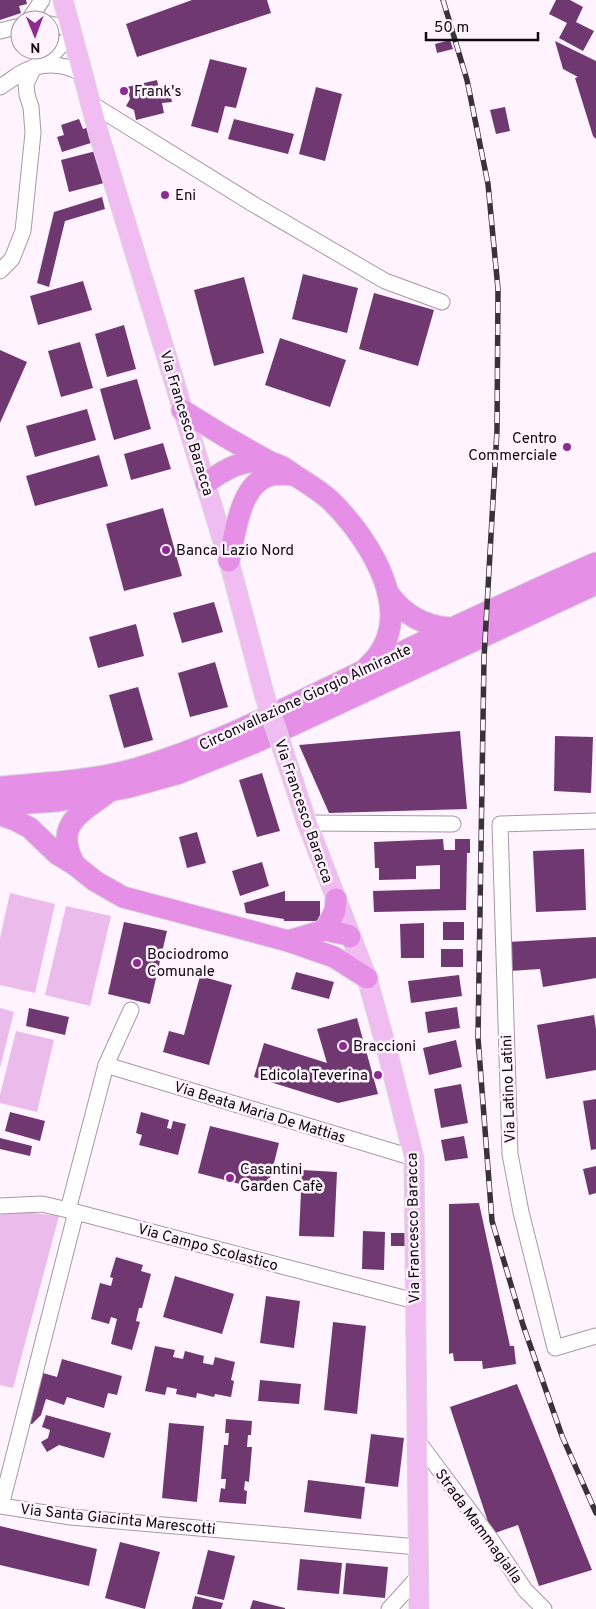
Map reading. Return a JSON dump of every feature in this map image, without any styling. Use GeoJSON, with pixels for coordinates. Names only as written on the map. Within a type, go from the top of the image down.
{"type":"FeatureCollection","features":[{"type":"Feature","properties":{"kind":"highway"},"geometry":{"type":"LineString","coordinates":[[182,410],[229,439],[265,471]]}},
{"type":"Feature","properties":{"kind":"highway"},"geometry":{"type":"LineString","coordinates":[[206,484],[223,471],[250,461],[265,471],[286,469],[330,500],[361,536],[374,558],[389,594],[392,622],[386,642],[374,661],[355,674]]}},
{"type":"Feature","properties":{"kind":"highway"},"geometry":{"type":"LineString","coordinates":[[229,561],[243,504],[250,490],[265,471]]}},
{"type":"Feature","properties":{"kind":"highway","name":"Circonvallazione Giorgio Almirante"},"geometry":{"type":"LineString","coordinates":[[0,786],[80,780],[137,769],[193,750],[450,628],[596,563]]}},
{"type":"Feature","properties":{"kind":"highway","name":"Circonvallazione Giorgio Almirante"},"geometry":{"type":"LineString","coordinates":[[0,805],[58,801],[110,791],[177,774],[254,742],[596,584]]}},
{"type":"Feature","properties":{"kind":"highway"},"geometry":{"type":"LineString","coordinates":[[389,594],[412,617],[431,626],[450,628]]}},
{"type":"Feature","properties":{"kind":"highway"},"geometry":{"type":"LineString","coordinates":[[75,865],[68,849],[67,840],[71,821],[110,791]]}},
{"type":"Feature","properties":{"kind":"highway"},"geometry":{"type":"LineString","coordinates":[[0,815],[30,828],[57,854],[75,865],[95,882],[123,897],[288,941],[334,957],[367,978]]}},
{"type":"Feature","properties":{"kind":"highway"},"geometry":{"type":"LineString","coordinates":[[325,930],[335,911],[336,899]]}},
{"type":"Feature","properties":{"kind":"highway"},"geometry":{"type":"LineString","coordinates":[[288,941],[325,930],[348,935],[352,943],[334,957]]}},
{"type":"Feature","properties":{"kind":"main road","name":"Via Francesco Baracca"},"geometry":{"type":"LineString","coordinates":[[63,0],[90,103],[229,561],[265,697],[307,823],[367,978],[388,1050],[414,1158],[419,1609]]}},
{"type":"Feature","properties":{"kind":"street"},"geometry":{"type":"LineString","coordinates":[[0,87],[19,74],[34,67],[56,51],[71,31],[68,28],[60,26]]}},
{"type":"Feature","properties":{"kind":"street"},"geometry":{"type":"LineString","coordinates":[[34,67],[54,65],[75,70],[82,74]]}},
{"type":"Feature","properties":{"kind":"street"},"geometry":{"type":"LineString","coordinates":[[0,271],[12,259],[23,231],[33,133],[31,107],[26,84],[34,67]]}},
{"type":"Feature","properties":{"kind":"street"},"geometry":{"type":"LineString","coordinates":[[90,103],[253,204],[385,281],[442,302]]}},
{"type":"Feature","properties":{"kind":"street","name":"Via Latino Latini"},"geometry":{"type":"LineString","coordinates":[[596,821],[500,824],[510,1154],[520,1212],[555,1348],[596,1336]]}},
{"type":"Feature","properties":{"kind":"street"},"geometry":{"type":"LineString","coordinates":[[307,823],[452,824]]}},
{"type":"Feature","properties":{"kind":"street"},"geometry":{"type":"LineString","coordinates":[[72,1211],[106,1065],[131,1010]]}},
{"type":"Feature","properties":{"kind":"street","name":"Via Beata Maria De Mattias"},"geometry":{"type":"LineString","coordinates":[[106,1065],[414,1158]]}},
{"type":"Feature","properties":{"kind":"street","name":"Via Campo Scolastico"},"geometry":{"type":"LineString","coordinates":[[0,1206],[42,1204],[415,1301]]}},
{"type":"Feature","properties":{"kind":"street","name":"Via Santa Giacinta Marescotti"},"geometry":{"type":"LineString","coordinates":[[72,1211],[1,1506],[71,1517],[418,1547]]}},
{"type":"Feature","properties":{"kind":"street","name":"Strada Mammagialla"},"geometry":{"type":"LineString","coordinates":[[417,1440],[490,1538],[524,1590],[544,1609]]}},
{"type":"Feature","properties":{"kind":"street"},"geometry":{"type":"LineString","coordinates":[[389,1609],[419,1576]]}},
{"type":"Feature","properties":{"kind":"shaded area"},"geometry":{"type":"Polygon","coordinates":[[[10,893],[55,904],[35,993],[0,985],[0,938],[10,893]]]}},
{"type":"Feature","properties":{"kind":"shaded area"},"geometry":{"type":"Polygon","coordinates":[[[66,906],[111,916],[90,1006],[45,995],[66,906]]]}},
{"type":"Feature","properties":{"kind":"shaded area"},"geometry":{"type":"Polygon","coordinates":[[[0,1008],[14,1012],[0,1068],[0,1008]]]}},
{"type":"Feature","properties":{"kind":"shaded area"},"geometry":{"type":"Polygon","coordinates":[[[16,1031],[54,1040],[37,1112],[0,1103],[0,1095],[16,1031]]]}},
{"type":"Feature","properties":{"kind":"shaded area"},"geometry":{"type":"Polygon","coordinates":[[[17,1211],[59,1216],[13,1388],[0,1385],[0,1215],[17,1211]]]}},
{"type":"Feature","properties":{"kind":"building"},"geometry":{"type":"Polygon","coordinates":[[[0,0],[26,0],[27,4],[19,6],[20,10],[10,10],[10,17],[0,20],[0,0]]]}},
{"type":"Feature","properties":{"kind":"building"},"geometry":{"type":"Polygon","coordinates":[[[192,0],[267,0],[271,13],[137,57],[126,24],[192,0]]]}},
{"type":"Feature","properties":{"kind":"building"},"geometry":{"type":"Polygon","coordinates":[[[556,0],[570,0],[583,7],[576,22],[594,31],[583,51],[559,38],[567,23],[549,14],[556,0]]]}},
{"type":"Feature","properties":{"kind":"building"},"geometry":{"type":"Polygon","coordinates":[[[450,40],[453,49],[437,53],[435,44],[450,40]]]}},
{"type":"Feature","properties":{"kind":"building"},"geometry":{"type":"Polygon","coordinates":[[[555,41],[596,61],[596,139],[593,136],[575,78],[578,77],[563,69],[555,41]]]}},
{"type":"Feature","properties":{"kind":"building"},"geometry":{"type":"Polygon","coordinates":[[[210,59],[247,68],[236,108],[225,106],[218,133],[191,126],[210,59]]]}},
{"type":"Feature","properties":{"kind":"building"},"geometry":{"type":"Polygon","coordinates":[[[157,80],[159,89],[169,87],[172,102],[162,103],[164,113],[136,120],[134,110],[126,106],[130,99],[127,87],[157,80]]]}},
{"type":"Feature","properties":{"kind":"building"},"geometry":{"type":"Polygon","coordinates":[[[316,87],[342,94],[325,161],[299,154],[316,87]]]}},
{"type":"Feature","properties":{"kind":"building"},"geometry":{"type":"Polygon","coordinates":[[[505,107],[510,131],[496,134],[490,110],[505,107]]]}},
{"type":"Feature","properties":{"kind":"building"},"geometry":{"type":"Polygon","coordinates":[[[79,119],[83,129],[89,127],[94,142],[62,152],[57,137],[64,135],[61,125],[79,119]]]}},
{"type":"Feature","properties":{"kind":"building"},"geometry":{"type":"Polygon","coordinates":[[[234,119],[294,134],[288,154],[228,139],[234,119]]]}},
{"type":"Feature","properties":{"kind":"building"},"geometry":{"type":"Polygon","coordinates":[[[96,151],[104,183],[69,192],[61,160],[96,151]]]}},
{"type":"Feature","properties":{"kind":"building"},"geometry":{"type":"Polygon","coordinates":[[[102,197],[105,209],[65,221],[49,287],[37,283],[54,212],[102,197]]]}},
{"type":"Feature","properties":{"kind":"building"},"geometry":{"type":"Polygon","coordinates":[[[303,274],[358,288],[347,333],[292,319],[303,274]]]}},
{"type":"Feature","properties":{"kind":"building"},"geometry":{"type":"Polygon","coordinates":[[[244,277],[264,353],[214,366],[194,290],[244,277]]]}},
{"type":"Feature","properties":{"kind":"building"},"geometry":{"type":"Polygon","coordinates":[[[83,281],[92,310],[38,325],[30,296],[83,281]]]}},
{"type":"Feature","properties":{"kind":"building"},"geometry":{"type":"Polygon","coordinates":[[[374,293],[434,310],[418,366],[359,349],[374,293]]]}},
{"type":"Feature","properties":{"kind":"building"},"geometry":{"type":"Polygon","coordinates":[[[124,325],[136,369],[107,377],[95,334],[124,325]]]}},
{"type":"Feature","properties":{"kind":"building"},"geometry":{"type":"Polygon","coordinates":[[[280,338],[346,360],[330,407],[265,385],[280,338]]]}},
{"type":"Feature","properties":{"kind":"building"},"geometry":{"type":"Polygon","coordinates":[[[80,342],[93,388],[61,397],[48,351],[80,342]]]}},
{"type":"Feature","properties":{"kind":"building"},"geometry":{"type":"Polygon","coordinates":[[[0,350],[27,362],[0,423],[0,350]]]}},
{"type":"Feature","properties":{"kind":"building"},"geometry":{"type":"Polygon","coordinates":[[[137,379],[151,429],[114,440],[100,389],[137,379]]]}},
{"type":"Feature","properties":{"kind":"building"},"geometry":{"type":"Polygon","coordinates":[[[87,409],[96,440],[35,457],[26,426],[87,409]]]}},
{"type":"Feature","properties":{"kind":"building"},"geometry":{"type":"Polygon","coordinates":[[[163,443],[171,469],[131,480],[124,454],[163,443]]]}},
{"type":"Feature","properties":{"kind":"building"},"geometry":{"type":"Polygon","coordinates":[[[99,455],[108,486],[35,506],[26,476],[99,455]]]}},
{"type":"Feature","properties":{"kind":"building"},"geometry":{"type":"Polygon","coordinates":[[[163,508],[182,576],[124,591],[106,524],[163,508]]]}},
{"type":"Feature","properties":{"kind":"building"},"geometry":{"type":"Polygon","coordinates":[[[214,602],[223,632],[182,643],[173,613],[214,602]]]}},
{"type":"Feature","properties":{"kind":"building"},"geometry":{"type":"Polygon","coordinates":[[[136,624],[144,656],[98,668],[89,637],[136,624]]]}},
{"type":"Feature","properties":{"kind":"building"},"geometry":{"type":"Polygon","coordinates":[[[215,662],[228,707],[190,717],[178,673],[215,662]]]}},
{"type":"Feature","properties":{"kind":"building"},"geometry":{"type":"Polygon","coordinates":[[[138,687],[153,740],[124,748],[109,695],[138,687]]]}},
{"type":"Feature","properties":{"kind":"building"},"geometry":{"type":"Polygon","coordinates":[[[460,731],[467,809],[329,813],[299,745],[460,731]]]}},
{"type":"Feature","properties":{"kind":"building"},"geometry":{"type":"Polygon","coordinates":[[[555,736],[593,737],[591,793],[554,791],[555,736]]]}},
{"type":"Feature","properties":{"kind":"building"},"geometry":{"type":"Polygon","coordinates":[[[262,773],[280,831],[257,837],[239,780],[262,773]]]}},
{"type":"Feature","properties":{"kind":"building"},"geometry":{"type":"Polygon","coordinates":[[[197,832],[206,863],[187,868],[179,837],[197,832]]]}},
{"type":"Feature","properties":{"kind":"building"},"geometry":{"type":"Polygon","coordinates":[[[443,839],[444,850],[455,850],[455,839],[470,839],[470,853],[467,853],[466,910],[374,912],[373,891],[440,889],[440,865],[416,866],[416,879],[379,880],[379,868],[375,868],[374,842],[443,839]]]}},
{"type":"Feature","properties":{"kind":"building"},"geometry":{"type":"Polygon","coordinates":[[[584,849],[586,910],[536,912],[533,851],[584,849]]]}},
{"type":"Feature","properties":{"kind":"building"},"geometry":{"type":"Polygon","coordinates":[[[262,862],[269,886],[240,896],[232,871],[262,862]]]}},
{"type":"Feature","properties":{"kind":"building"},"geometry":{"type":"Polygon","coordinates":[[[285,891],[285,901],[320,901],[320,921],[284,921],[284,919],[246,913],[244,903],[285,891]]]}},
{"type":"Feature","properties":{"kind":"building","name":"Bociodromo Comunale"},"geometry":{"type":"Polygon","coordinates":[[[124,922],[167,931],[150,1004],[108,994],[124,922]]]}},
{"type":"Feature","properties":{"kind":"building"},"geometry":{"type":"Polygon","coordinates":[[[443,922],[464,922],[464,940],[443,940],[443,922]]]}},
{"type":"Feature","properties":{"kind":"building"},"geometry":{"type":"Polygon","coordinates":[[[424,923],[424,958],[401,958],[400,924],[424,923]]]}},
{"type":"Feature","properties":{"kind":"building"},"geometry":{"type":"Polygon","coordinates":[[[596,937],[596,978],[543,987],[540,969],[510,971],[508,942],[596,937]]]}},
{"type":"Feature","properties":{"kind":"building"},"geometry":{"type":"Polygon","coordinates":[[[441,949],[463,949],[463,967],[441,967],[441,949]]]}},
{"type":"Feature","properties":{"kind":"building"},"geometry":{"type":"Polygon","coordinates":[[[296,972],[334,982],[329,999],[291,989],[296,972]]]}},
{"type":"Feature","properties":{"kind":"building"},"geometry":{"type":"Polygon","coordinates":[[[459,975],[462,996],[411,1003],[408,981],[459,975]]]}},
{"type":"Feature","properties":{"kind":"building"},"geometry":{"type":"Polygon","coordinates":[[[200,976],[232,985],[209,1065],[163,1052],[169,1031],[184,1035],[200,976]]]}},
{"type":"Feature","properties":{"kind":"building"},"geometry":{"type":"Polygon","coordinates":[[[457,1007],[460,1028],[428,1033],[425,1012],[457,1007]]]}},
{"type":"Feature","properties":{"kind":"building"},"geometry":{"type":"Polygon","coordinates":[[[29,1008],[69,1017],[65,1035],[26,1026],[29,1008]]]}},
{"type":"Feature","properties":{"kind":"building"},"geometry":{"type":"Polygon","coordinates":[[[594,1015],[596,1070],[546,1079],[537,1025],[594,1015]]]}},
{"type":"Feature","properties":{"kind":"building"},"geometry":{"type":"Polygon","coordinates":[[[357,1018],[378,1094],[338,1103],[254,1077],[264,1043],[327,1063],[317,1029],[357,1018]]]}},
{"type":"Feature","properties":{"kind":"building"},"geometry":{"type":"Polygon","coordinates":[[[456,1040],[462,1067],[429,1075],[423,1048],[456,1040]]]}},
{"type":"Feature","properties":{"kind":"building"},"geometry":{"type":"Polygon","coordinates":[[[461,1084],[468,1123],[441,1128],[434,1089],[461,1084]]]}},
{"type":"Feature","properties":{"kind":"building"},"geometry":{"type":"Polygon","coordinates":[[[596,1099],[596,1149],[591,1150],[583,1101],[596,1099]]]}},
{"type":"Feature","properties":{"kind":"building"},"geometry":{"type":"Polygon","coordinates":[[[10,1112],[45,1121],[40,1141],[5,1131],[10,1112]]]}},
{"type":"Feature","properties":{"kind":"building"},"geometry":{"type":"Polygon","coordinates":[[[141,1112],[169,1120],[167,1128],[171,1129],[173,1121],[186,1124],[178,1155],[139,1145],[142,1135],[136,1133],[141,1112]]]}},
{"type":"Feature","properties":{"kind":"building"},"geometry":{"type":"Polygon","coordinates":[[[210,1126],[279,1143],[267,1191],[198,1173],[210,1126]]]}},
{"type":"Feature","properties":{"kind":"building"},"geometry":{"type":"Polygon","coordinates":[[[464,1136],[468,1158],[445,1161],[441,1140],[464,1136]]]}},
{"type":"Feature","properties":{"kind":"building"},"geometry":{"type":"Polygon","coordinates":[[[0,1138],[32,1146],[30,1156],[0,1149],[0,1138]]]}},
{"type":"Feature","properties":{"kind":"building"},"geometry":{"type":"Polygon","coordinates":[[[596,1166],[596,1193],[589,1195],[583,1169],[596,1166]]]}},
{"type":"Feature","properties":{"kind":"building"},"geometry":{"type":"Polygon","coordinates":[[[302,1170],[337,1172],[334,1237],[299,1236],[302,1170]]]}},
{"type":"Feature","properties":{"kind":"building"},"geometry":{"type":"Polygon","coordinates":[[[479,1203],[510,1346],[514,1346],[516,1364],[483,1369],[482,1361],[454,1361],[453,1353],[449,1354],[449,1204],[479,1203]]]}},
{"type":"Feature","properties":{"kind":"building"},"geometry":{"type":"Polygon","coordinates":[[[363,1231],[385,1232],[384,1270],[362,1269],[363,1231]]]}},
{"type":"Feature","properties":{"kind":"building"},"geometry":{"type":"Polygon","coordinates":[[[391,1233],[406,1233],[406,1246],[391,1246],[391,1233]]]}},
{"type":"Feature","properties":{"kind":"building"},"geometry":{"type":"Polygon","coordinates":[[[116,1257],[143,1265],[141,1271],[151,1274],[142,1308],[139,1308],[136,1321],[140,1322],[132,1350],[111,1344],[117,1319],[111,1317],[109,1324],[91,1319],[100,1283],[111,1286],[113,1278],[110,1277],[116,1257]]]}},
{"type":"Feature","properties":{"kind":"building"},"geometry":{"type":"Polygon","coordinates":[[[175,1276],[234,1294],[222,1334],[163,1317],[175,1276]]]}},
{"type":"Feature","properties":{"kind":"building"},"geometry":{"type":"Polygon","coordinates":[[[266,1296],[300,1301],[294,1348],[260,1343],[266,1296]]]}},
{"type":"Feature","properties":{"kind":"building"},"geometry":{"type":"Polygon","coordinates":[[[333,1322],[366,1326],[357,1414],[324,1410],[333,1322]]]}},
{"type":"Feature","properties":{"kind":"building"},"geometry":{"type":"Polygon","coordinates":[[[155,1346],[175,1350],[173,1357],[183,1359],[185,1351],[204,1356],[203,1363],[213,1365],[215,1357],[235,1362],[231,1380],[234,1381],[231,1397],[215,1394],[214,1397],[197,1393],[196,1398],[176,1394],[177,1389],[167,1387],[165,1395],[145,1391],[155,1346]]]}},
{"type":"Feature","properties":{"kind":"building"},"geometry":{"type":"Polygon","coordinates":[[[62,1359],[122,1376],[117,1395],[108,1393],[104,1408],[67,1397],[64,1405],[46,1399],[41,1415],[32,1424],[29,1423],[43,1373],[57,1377],[62,1359]]]}},
{"type":"Feature","properties":{"kind":"building"},"geometry":{"type":"Polygon","coordinates":[[[260,1380],[301,1384],[299,1404],[258,1401],[260,1380]]]}},
{"type":"Feature","properties":{"kind":"building"},"geometry":{"type":"Polygon","coordinates":[[[517,1384],[592,1570],[539,1586],[518,1525],[492,1534],[450,1407],[517,1384]]]}},
{"type":"Feature","properties":{"kind":"building"},"geometry":{"type":"Polygon","coordinates":[[[46,1415],[111,1433],[104,1458],[59,1445],[47,1452],[41,1442],[48,1438],[50,1430],[42,1427],[46,1415]]]}},
{"type":"Feature","properties":{"kind":"building"},"geometry":{"type":"Polygon","coordinates":[[[226,1419],[252,1421],[251,1435],[248,1435],[247,1447],[252,1447],[249,1482],[245,1481],[244,1490],[247,1491],[246,1504],[219,1502],[221,1488],[225,1489],[226,1479],[221,1479],[224,1445],[228,1445],[229,1433],[225,1433],[226,1419]]]}},
{"type":"Feature","properties":{"kind":"building"},"geometry":{"type":"Polygon","coordinates":[[[169,1423],[204,1426],[197,1502],[162,1498],[169,1423]]]}},
{"type":"Feature","properties":{"kind":"building"},"geometry":{"type":"Polygon","coordinates":[[[371,1434],[404,1438],[398,1487],[365,1483],[371,1434]]]}},
{"type":"Feature","properties":{"kind":"building"},"geometry":{"type":"Polygon","coordinates":[[[308,1480],[365,1487],[361,1519],[304,1512],[308,1480]]]}},
{"type":"Feature","properties":{"kind":"building"},"geometry":{"type":"Polygon","coordinates":[[[0,1526],[97,1549],[89,1586],[0,1565],[0,1526]]]}},
{"type":"Feature","properties":{"kind":"building"},"geometry":{"type":"Polygon","coordinates":[[[120,1542],[160,1552],[145,1609],[105,1598],[120,1542]]]}},
{"type":"Feature","properties":{"kind":"building"},"geometry":{"type":"Polygon","coordinates":[[[208,1550],[235,1556],[224,1600],[197,1594],[208,1550]]]}},
{"type":"Feature","properties":{"kind":"building"},"geometry":{"type":"Polygon","coordinates":[[[300,1559],[342,1563],[339,1594],[297,1590],[300,1559]]]}},
{"type":"Feature","properties":{"kind":"building"},"geometry":{"type":"Polygon","coordinates":[[[346,1563],[388,1567],[385,1598],[343,1594],[346,1563]]]}},
{"type":"Feature","properties":{"kind":"building"},"geometry":{"type":"Polygon","coordinates":[[[195,1596],[223,1603],[221,1609],[192,1609],[195,1596]]]}},
{"type":"Feature","properties":{"kind":"building"},"geometry":{"type":"Polygon","coordinates":[[[253,1600],[285,1608],[285,1609],[250,1609],[253,1600]]]}},
{"type":"Feature","properties":{"kind":"railway"},"geometry":{"type":"LineString","coordinates":[[443,0],[467,80],[488,184],[498,289],[497,430],[484,658],[478,1038],[492,1221],[523,1325],[562,1436],[596,1513]]}},
{"type":"Feature","properties":{"kind":"place","name":"Frank's"},"geometry":{"type":"Point","coordinates":[124,91]}},
{"type":"Feature","properties":{"kind":"place","name":"Eni"},"geometry":{"type":"Point","coordinates":[165,195]}},
{"type":"Feature","properties":{"kind":"place","name":"Centro Commerciale"},"geometry":{"type":"Point","coordinates":[567,447]}},
{"type":"Feature","properties":{"kind":"place","name":"Banca Lazio Nord"},"geometry":{"type":"Point","coordinates":[166,550]}},
{"type":"Feature","properties":{"kind":"place","name":"Bociodromo Comunale"},"geometry":{"type":"Point","coordinates":[137,963]}},
{"type":"Feature","properties":{"kind":"place","name":"Braccioni"},"geometry":{"type":"Point","coordinates":[343,1046]}},
{"type":"Feature","properties":{"kind":"place","name":"Edicola Teverina"},"geometry":{"type":"Point","coordinates":[378,1075]}},
{"type":"Feature","properties":{"kind":"place","name":"Casantini Garden Cafè"},"geometry":{"type":"Point","coordinates":[230,1178]}}]}
